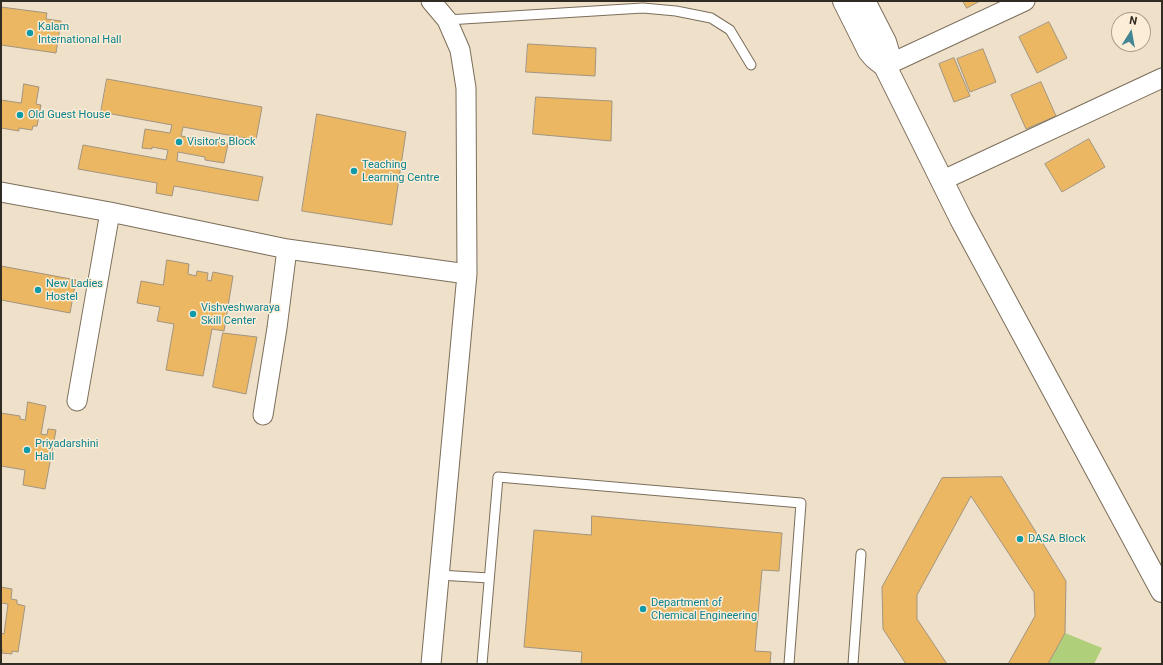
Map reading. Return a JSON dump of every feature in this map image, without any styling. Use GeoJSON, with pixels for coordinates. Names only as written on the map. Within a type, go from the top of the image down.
{"type":"FeatureCollection","features":[{"type":"Feature","properties":{"kind":"street"},"geometry":{"type":"LineString","coordinates":[[431,1],[446,20],[460,50],[466,88],[468,274],[431,664]]}},
{"type":"Feature","properties":{"kind":"street"},"geometry":{"type":"LineString","coordinates":[[844,1],[869,51],[885,66],[941,181],[1162,592]]}},
{"type":"Feature","properties":{"kind":"street"},"geometry":{"type":"LineString","coordinates":[[864,1],[888,52],[885,66]]}},
{"type":"Feature","properties":{"kind":"street"},"geometry":{"type":"LineString","coordinates":[[885,66],[1025,1]]}},
{"type":"Feature","properties":{"kind":"street"},"geometry":{"type":"LineString","coordinates":[[941,181],[1162,78]]}},
{"type":"Feature","properties":{"kind":"street"},"geometry":{"type":"LineString","coordinates":[[1,192],[110,212],[287,249],[468,274]]}},
{"type":"Feature","properties":{"kind":"street"},"geometry":{"type":"LineString","coordinates":[[77,401],[110,212]]}},
{"type":"Feature","properties":{"kind":"street"},"geometry":{"type":"LineString","coordinates":[[263,415],[277,328],[287,249]]}},
{"type":"Feature","properties":{"kind":"lane"},"geometry":{"type":"LineString","coordinates":[[446,20],[643,8],[676,11],[711,18],[730,30],[751,65]]}},
{"type":"Feature","properties":{"kind":"lane"},"geometry":{"type":"LineString","coordinates":[[482,664],[498,477],[801,503],[789,664]]}},
{"type":"Feature","properties":{"kind":"lane"},"geometry":{"type":"LineString","coordinates":[[853,664],[861,554]]}},
{"type":"Feature","properties":{"kind":"lane"},"geometry":{"type":"LineString","coordinates":[[439,575],[489,578]]}},
{"type":"Feature","properties":{"kind":"green space"},"geometry":{"type":"Polygon","coordinates":[[[1065,633],[1102,648],[1094,664],[1048,664],[1065,633]]]}},
{"type":"Feature","properties":{"kind":"building"},"geometry":{"type":"Polygon","coordinates":[[[963,1],[980,1],[967,8],[963,1]]]}},
{"type":"Feature","properties":{"kind":"building","name":"Kalam International Hall"},"geometry":{"type":"Polygon","coordinates":[[[1,7],[47,13],[46,19],[61,21],[56,53],[1,45],[1,7]]]}},
{"type":"Feature","properties":{"kind":"building"},"geometry":{"type":"Polygon","coordinates":[[[1049,22],[1067,58],[1037,73],[1019,37],[1049,22]]]}},
{"type":"Feature","properties":{"kind":"building"},"geometry":{"type":"Polygon","coordinates":[[[528,44],[596,48],[595,76],[526,72],[528,44]]]}},
{"type":"Feature","properties":{"kind":"building"},"geometry":{"type":"Polygon","coordinates":[[[983,49],[996,82],[970,92],[957,59],[983,49]]]}},
{"type":"Feature","properties":{"kind":"building"},"geometry":{"type":"Polygon","coordinates":[[[954,58],[970,96],[954,102],[939,64],[954,58]]]}},
{"type":"Feature","properties":{"kind":"building","name":"Visitor's Block"},"geometry":{"type":"Polygon","coordinates":[[[107,79],[262,107],[256,140],[183,127],[181,136],[228,144],[224,163],[205,160],[205,157],[178,152],[177,161],[263,177],[258,201],[174,186],[172,196],[156,193],[157,183],[78,169],[83,145],[166,160],[168,150],[152,147],[152,149],[142,148],[145,129],[170,133],[172,125],[101,112],[107,79]]]}},
{"type":"Feature","properties":{"kind":"building"},"geometry":{"type":"Polygon","coordinates":[[[1041,82],[1056,116],[1026,129],[1011,95],[1041,82]]]}},
{"type":"Feature","properties":{"kind":"building","name":"Old Guest House"},"geometry":{"type":"Polygon","coordinates":[[[24,84],[39,87],[36,104],[41,105],[37,126],[33,126],[32,130],[19,128],[19,131],[1,128],[1,100],[21,103],[24,84]]]}},
{"type":"Feature","properties":{"kind":"building"},"geometry":{"type":"Polygon","coordinates":[[[536,97],[612,101],[611,141],[533,134],[536,97]]]}},
{"type":"Feature","properties":{"kind":"building","name":"Teaching Learning Centre"},"geometry":{"type":"Polygon","coordinates":[[[317,114],[406,132],[392,225],[302,211],[317,114]]]}},
{"type":"Feature","properties":{"kind":"building"},"geometry":{"type":"Polygon","coordinates":[[[1089,139],[1105,167],[1062,192],[1045,164],[1089,139]]]}},
{"type":"Feature","properties":{"kind":"building","name":"Vishveshwaraya Skill Center"},"geometry":{"type":"Polygon","coordinates":[[[167,260],[189,264],[188,274],[196,276],[197,271],[208,273],[207,280],[211,281],[213,272],[233,276],[224,331],[212,329],[203,376],[166,370],[174,324],[157,321],[160,307],[137,303],[141,281],[163,285],[167,260]]]}},
{"type":"Feature","properties":{"kind":"building","name":"New Ladies Hostel"},"geometry":{"type":"Polygon","coordinates":[[[1,266],[76,280],[70,313],[1,300],[1,266]]]}},
{"type":"Feature","properties":{"kind":"building"},"geometry":{"type":"Polygon","coordinates":[[[223,333],[257,337],[246,394],[213,387],[223,333]]]}},
{"type":"Feature","properties":{"kind":"building","name":"Priyadarshini Hall"},"geometry":{"type":"Polygon","coordinates":[[[28,402],[46,406],[41,434],[47,435],[48,429],[56,430],[45,489],[23,485],[25,470],[1,466],[1,413],[20,416],[20,419],[25,420],[28,402]]]}},
{"type":"Feature","properties":{"kind":"building","name":"DASA Block"},"geometry":{"type":"Polygon","coordinates":[[[1002,477],[1066,581],[1065,633],[1048,664],[1008,664],[1035,616],[1034,592],[971,496],[917,595],[917,619],[947,664],[906,664],[883,629],[882,587],[942,478],[1002,477]]]}},
{"type":"Feature","properties":{"kind":"building","name":"Department of Chemical Engineering"},"geometry":{"type":"Polygon","coordinates":[[[592,516],[782,533],[779,571],[762,570],[755,651],[771,652],[770,664],[581,664],[582,652],[524,647],[534,530],[591,535],[592,516]]]}},
{"type":"Feature","properties":{"kind":"building"},"geometry":{"type":"Polygon","coordinates":[[[1,587],[12,589],[11,599],[17,600],[17,604],[25,606],[18,652],[12,651],[12,654],[2,653],[1,649],[1,633],[4,634],[8,604],[1,603],[1,587]]]}},
{"type":"Feature","properties":{"kind":"place","name":"Kalam International Hall"},"geometry":{"type":"Point","coordinates":[30,33]}},
{"type":"Feature","properties":{"kind":"place","name":"Old Guest House"},"geometry":{"type":"Point","coordinates":[20,115]}},
{"type":"Feature","properties":{"kind":"place","name":"Visitor's Block"},"geometry":{"type":"Point","coordinates":[179,142]}},
{"type":"Feature","properties":{"kind":"place","name":"Teaching Learning Centre"},"geometry":{"type":"Point","coordinates":[354,171]}},
{"type":"Feature","properties":{"kind":"place","name":"New Ladies Hostel"},"geometry":{"type":"Point","coordinates":[38,290]}},
{"type":"Feature","properties":{"kind":"place","name":"Vishveshwaraya Skill Center"},"geometry":{"type":"Point","coordinates":[193,314]}},
{"type":"Feature","properties":{"kind":"place","name":"Priyadarshini Hall"},"geometry":{"type":"Point","coordinates":[27,450]}},
{"type":"Feature","properties":{"kind":"place","name":"DASA Block"},"geometry":{"type":"Point","coordinates":[1020,539]}},
{"type":"Feature","properties":{"kind":"place","name":"Department of Chemical Engineering"},"geometry":{"type":"Point","coordinates":[643,609]}}]}
